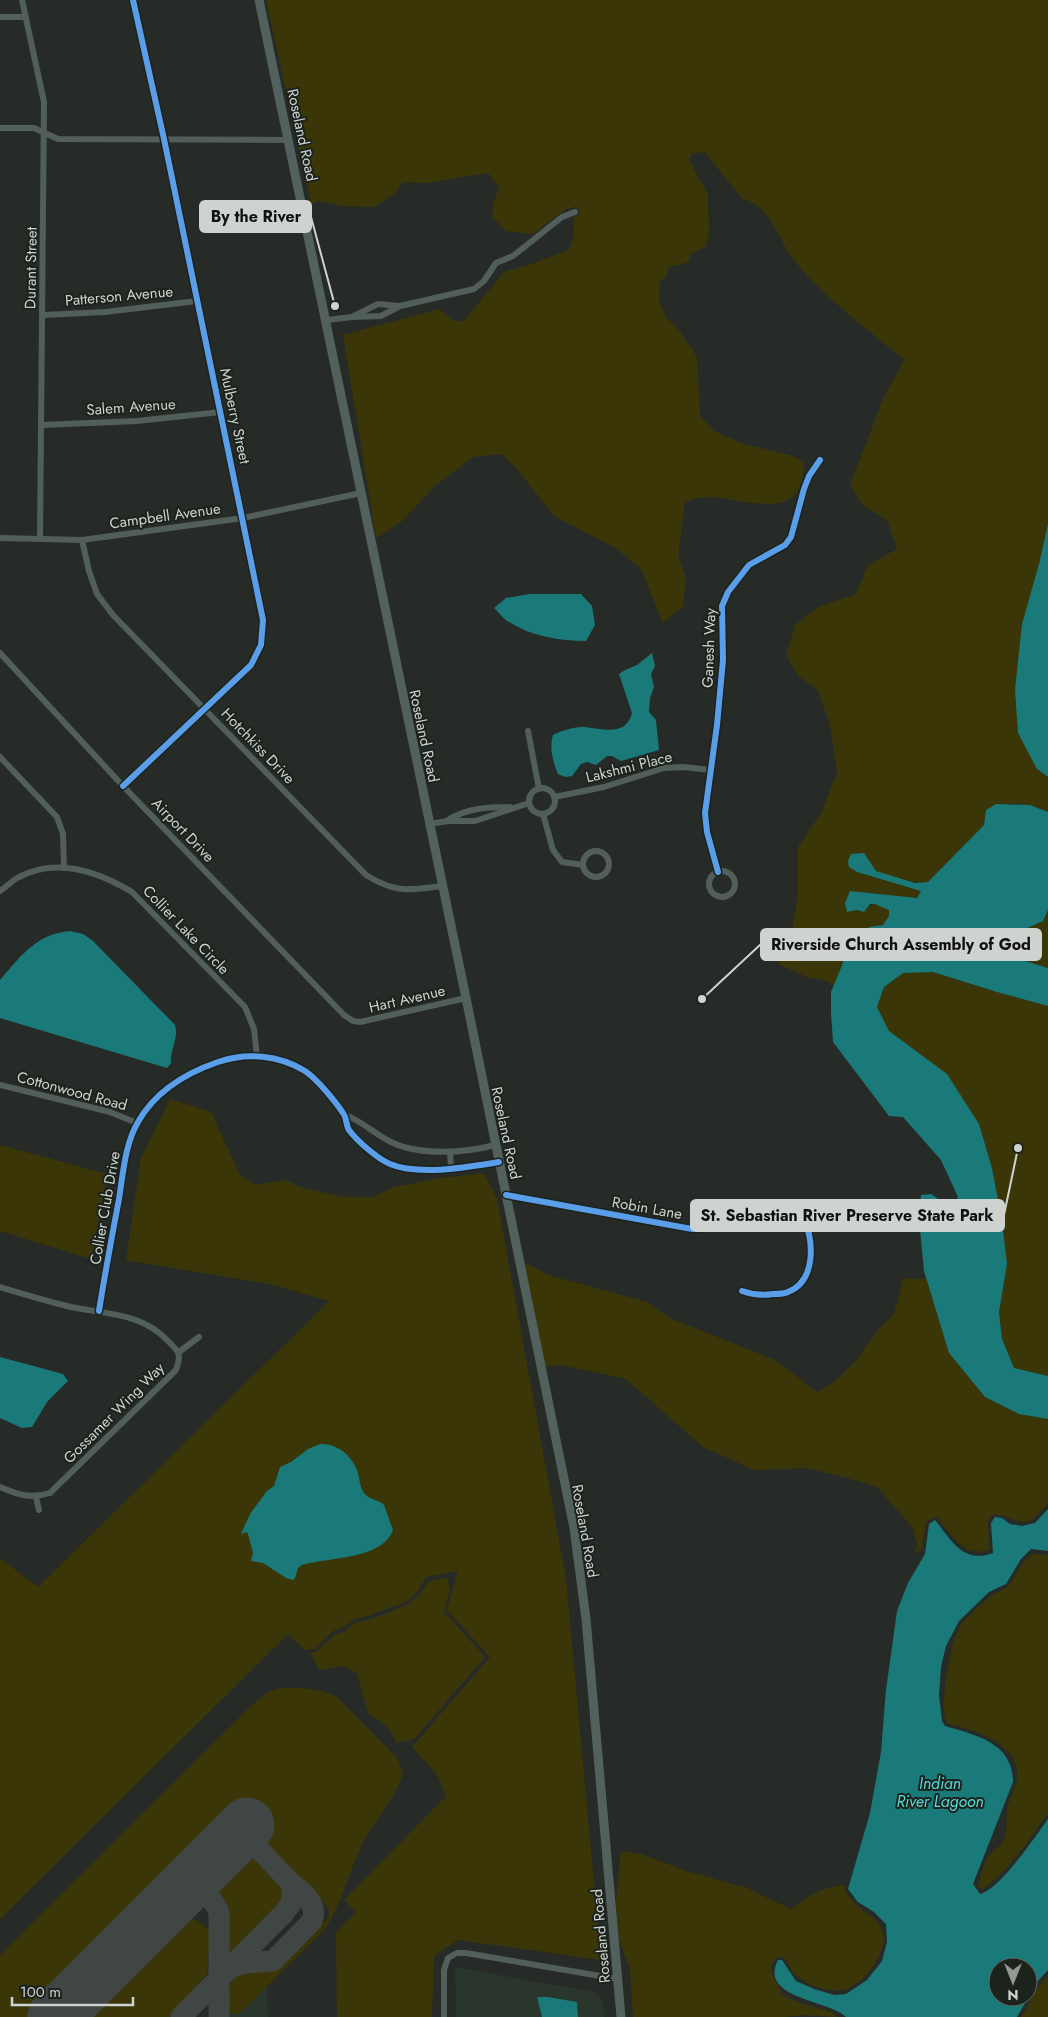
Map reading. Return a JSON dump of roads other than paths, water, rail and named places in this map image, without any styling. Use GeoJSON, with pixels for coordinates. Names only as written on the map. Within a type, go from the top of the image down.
{"type":"FeatureCollection","features":[{"type":"Feature","properties":{"kind":"main road","name":"Roseland Road"},"geometry":{"type":"LineString","coordinates":[[259,0],[327,320],[574,1528],[586,1619],[621,2017]]}},
{"type":"Feature","properties":{"kind":"street","name":"Durant Street"},"geometry":{"type":"LineString","coordinates":[[22,0],[44,102],[40,538]]}},
{"type":"Feature","properties":{"kind":"street","name":"Mulberry Street"},"geometry":{"type":"LineString","coordinates":[[123,786],[251,665],[262,646],[263,620],[244,518],[133,0]]}},
{"type":"Feature","properties":{"kind":"street"},"geometry":{"type":"LineString","coordinates":[[0,17],[26,17]]}},
{"type":"Feature","properties":{"kind":"street"},"geometry":{"type":"LineString","coordinates":[[0,128],[34,128],[58,139],[289,140]]}},
{"type":"Feature","properties":{"kind":"street"},"geometry":{"type":"LineString","coordinates":[[327,320],[381,316],[400,306],[474,289],[484,281],[496,263],[513,256],[562,217],[575,212]]}},
{"type":"Feature","properties":{"kind":"street","name":"Patterson Avenue"},"geometry":{"type":"LineString","coordinates":[[43,315],[105,312],[197,301]]}},
{"type":"Feature","properties":{"kind":"street"},"geometry":{"type":"LineString","coordinates":[[352,317],[378,304],[400,306]]}},
{"type":"Feature","properties":{"kind":"street","name":"Salem Avenue"},"geometry":{"type":"LineString","coordinates":[[42,426],[137,421],[221,412]]}},
{"type":"Feature","properties":{"kind":"street","name":"Ganesh Way"},"geometry":{"type":"LineString","coordinates":[[718,872],[707,832],[705,813],[723,660],[722,606],[728,592],[750,565],[785,545],[791,537],[804,489],[809,476],[820,460]]}},
{"type":"Feature","properties":{"kind":"street","name":"Campbell Avenue"},"geometry":{"type":"LineString","coordinates":[[0,538],[82,540],[244,518],[361,492]]}},
{"type":"Feature","properties":{"kind":"street","name":"Hotchkiss Drive"},"geometry":{"type":"LineString","coordinates":[[82,540],[89,571],[97,594],[113,615],[366,875],[384,886],[406,890],[442,886]]}},
{"type":"Feature","properties":{"kind":"street","name":"Airport Drive"},"geometry":{"type":"LineString","coordinates":[[0,652],[123,786],[344,1015],[353,1020]]}},
{"type":"Feature","properties":{"kind":"street"},"geometry":{"type":"LineString","coordinates":[[528,731],[539,789]]}},
{"type":"Feature","properties":{"kind":"street"},"geometry":{"type":"LineString","coordinates":[[0,757],[57,817],[63,834],[64,868]]}},
{"type":"Feature","properties":{"kind":"street","name":"Lakshmi Place"},"geometry":{"type":"LineString","coordinates":[[554,797],[604,787],[664,768],[682,767],[711,770]]}},
{"type":"Feature","properties":{"kind":"street"},"geometry":{"type":"LineString","coordinates":[[539,789],[549,790],[554,797],[553,808],[543,814],[536,812],[529,803],[531,794],[539,789]]}},
{"type":"Feature","properties":{"kind":"street"},"geometry":{"type":"LineString","coordinates":[[448,820],[466,821],[485,818],[512,807],[529,803]]}},
{"type":"Feature","properties":{"kind":"street"},"geometry":{"type":"LineString","coordinates":[[429,824],[448,820],[483,808],[512,807]]}},
{"type":"Feature","properties":{"kind":"street"},"geometry":{"type":"LineString","coordinates":[[483,808],[485,818]]}},
{"type":"Feature","properties":{"kind":"street"},"geometry":{"type":"LineString","coordinates":[[464,813],[466,821]]}},
{"type":"Feature","properties":{"kind":"street"},"geometry":{"type":"LineString","coordinates":[[543,814],[553,850],[562,862],[583,865]]}},
{"type":"Feature","properties":{"kind":"street"},"geometry":{"type":"LineString","coordinates":[[597,851],[605,855],[609,866],[602,876],[593,877],[586,873],[583,865],[587,855],[597,851]]}},
{"type":"Feature","properties":{"kind":"street","name":"Collier Lake Circle"},"geometry":{"type":"LineString","coordinates":[[0,891],[19,877],[40,870],[64,868],[86,870],[110,878],[132,892],[244,1007],[254,1029],[257,1057]]}},
{"type":"Feature","properties":{"kind":"street"},"geometry":{"type":"LineString","coordinates":[[718,872],[730,874],[735,882],[734,890],[725,897],[714,895],[709,888],[711,877],[718,872]]}},
{"type":"Feature","properties":{"kind":"street","name":"Hart Avenue"},"geometry":{"type":"LineString","coordinates":[[353,1020],[360,1022],[466,998]]}},
{"type":"Feature","properties":{"kind":"street","name":"Collier Club Drive"},"geometry":{"type":"LineString","coordinates":[[100,1311],[126,1154],[137,1123],[150,1105],[169,1086],[197,1069],[229,1058],[278,1058],[308,1073],[345,1115],[348,1129],[369,1150],[390,1164],[416,1170],[499,1162]]}},
{"type":"Feature","properties":{"kind":"street","name":"Cottonwood Road"},"geometry":{"type":"LineString","coordinates":[[0,1085],[110,1112],[137,1123]]}},
{"type":"Feature","properties":{"kind":"street","name":"Collier Club Drive"},"geometry":{"type":"LineString","coordinates":[[345,1115],[357,1119],[392,1143],[413,1148],[450,1152],[474,1151],[495,1146]]}},
{"type":"Feature","properties":{"kind":"street"},"geometry":{"type":"LineString","coordinates":[[450,1152],[451,1168]]}},
{"type":"Feature","properties":{"kind":"street","name":"Robin Lane"},"geometry":{"type":"LineString","coordinates":[[506,1195],[692,1229],[804,1219],[810,1232],[810,1265],[802,1281],[789,1292],[754,1296],[742,1291]]}},
{"type":"Feature","properties":{"kind":"street","name":"Gossamer Wing Way"},"geometry":{"type":"LineString","coordinates":[[0,1287],[72,1307],[139,1320],[158,1330],[179,1352],[180,1359],[176,1370],[50,1493],[36,1497]]}},
{"type":"Feature","properties":{"kind":"street"},"geometry":{"type":"LineString","coordinates":[[179,1352],[199,1337]]}},
{"type":"Feature","properties":{"kind":"street"},"geometry":{"type":"LineString","coordinates":[[0,1486],[19,1494],[36,1497],[39,1510]]}},
{"type":"Feature","properties":{"kind":"street"},"geometry":{"type":"LineString","coordinates":[[444,2017],[444,1970],[448,1958],[456,1953],[466,1953],[618,1979]]}},
{"type":"Feature","properties":{"kind":"water"},"geometry":{"type":"Polygon","coordinates":[[[1048,524],[1048,777],[1037,769],[1018,733],[1015,690],[1022,624],[1048,524]]]}},
{"type":"Feature","properties":{"kind":"water"},"geometry":{"type":"Polygon","coordinates":[[[530,594],[581,594],[592,606],[595,625],[586,641],[556,639],[527,631],[507,621],[494,608],[506,598],[530,594]]]}},
{"type":"Feature","properties":{"kind":"water"},"geometry":{"type":"Polygon","coordinates":[[[652,653],[655,666],[651,674],[654,687],[650,698],[649,712],[656,720],[659,750],[621,761],[612,756],[607,756],[596,765],[587,762],[581,764],[572,776],[565,777],[558,774],[552,755],[553,735],[580,727],[610,730],[623,726],[632,713],[619,674],[637,665],[652,653]]]}},
{"type":"Feature","properties":{"kind":"water"},"geometry":{"type":"Polygon","coordinates":[[[996,804],[1030,805],[1048,812],[1048,910],[1043,921],[1010,936],[1005,950],[1022,960],[1048,968],[1048,1006],[933,972],[903,973],[884,987],[877,1007],[889,1031],[947,1074],[979,1124],[992,1168],[1002,1221],[1007,1264],[999,1312],[1002,1339],[1014,1368],[1048,1376],[1048,1419],[1019,1414],[985,1397],[949,1353],[924,1271],[919,1219],[921,1195],[931,1194],[953,1209],[958,1197],[941,1160],[903,1117],[889,1116],[833,1042],[831,992],[847,953],[869,927],[883,925],[889,916],[889,910],[875,904],[870,904],[864,912],[857,910],[847,912],[845,903],[850,891],[917,898],[921,891],[857,872],[849,867],[848,861],[851,854],[864,853],[876,871],[915,883],[928,882],[984,825],[986,810],[996,804]]]}},
{"type":"Feature","properties":{"kind":"water"},"geometry":{"type":"Polygon","coordinates":[[[70,931],[83,934],[93,941],[175,1025],[176,1035],[171,1063],[167,1068],[0,1018],[0,980],[22,955],[38,941],[58,933],[70,931]]]}},
{"type":"Feature","properties":{"kind":"water"},"geometry":{"type":"Polygon","coordinates":[[[0,1357],[63,1374],[68,1381],[47,1402],[32,1427],[22,1428],[0,1418],[0,1357]]]}},
{"type":"Feature","properties":{"kind":"water"},"geometry":{"type":"Polygon","coordinates":[[[320,1444],[338,1448],[351,1459],[357,1470],[362,1490],[368,1497],[384,1505],[393,1530],[387,1540],[378,1547],[366,1552],[302,1565],[298,1568],[293,1580],[286,1578],[263,1563],[251,1561],[253,1553],[248,1534],[247,1532],[241,1534],[250,1514],[267,1491],[274,1486],[280,1467],[291,1462],[308,1449],[320,1444]]]}},
{"type":"Feature","properties":{"kind":"water","name":"Indian River Lagoon"},"geometry":{"type":"Polygon","coordinates":[[[1048,1509],[1048,1551],[1031,1549],[1021,1559],[1006,1584],[989,1592],[959,1621],[946,1646],[941,1667],[939,1695],[942,1721],[945,1726],[980,1737],[991,1743],[1007,1758],[1011,1769],[1013,1782],[973,1884],[980,1894],[997,1883],[1007,1873],[1048,1819],[1048,1970],[1038,1981],[1038,1957],[988,1957],[988,2007],[1023,2007],[1017,2017],[846,2017],[838,2011],[798,1997],[787,1991],[778,1983],[775,1973],[778,1960],[782,1960],[796,1981],[834,1995],[846,1994],[867,1980],[882,1961],[887,1942],[886,1924],[874,1912],[858,1902],[848,1889],[870,1813],[881,1752],[886,1690],[897,1611],[908,1583],[925,1554],[929,1524],[935,1520],[959,1548],[966,1553],[983,1556],[993,1553],[991,1523],[995,1517],[1002,1518],[1010,1524],[1022,1526],[1035,1523],[1048,1509]]]}},
{"type":"Feature","properties":{"kind":"water"},"geometry":{"type":"Polygon","coordinates":[[[537,1997],[577,2002],[578,2017],[542,2017],[537,1997]]]}},
{"type":"Feature","properties":{"kind":"place","name":"By the River"},"geometry":{"type":"Point","coordinates":[335,306]}},
{"type":"Feature","properties":{"kind":"place","name":"Riverside Church Assembly of God"},"geometry":{"type":"Point","coordinates":[702,999]}},
{"type":"Feature","properties":{"kind":"place","name":"St. Sebastian River Preserve State Park"},"geometry":{"type":"Point","coordinates":[1018,1148]}}]}
